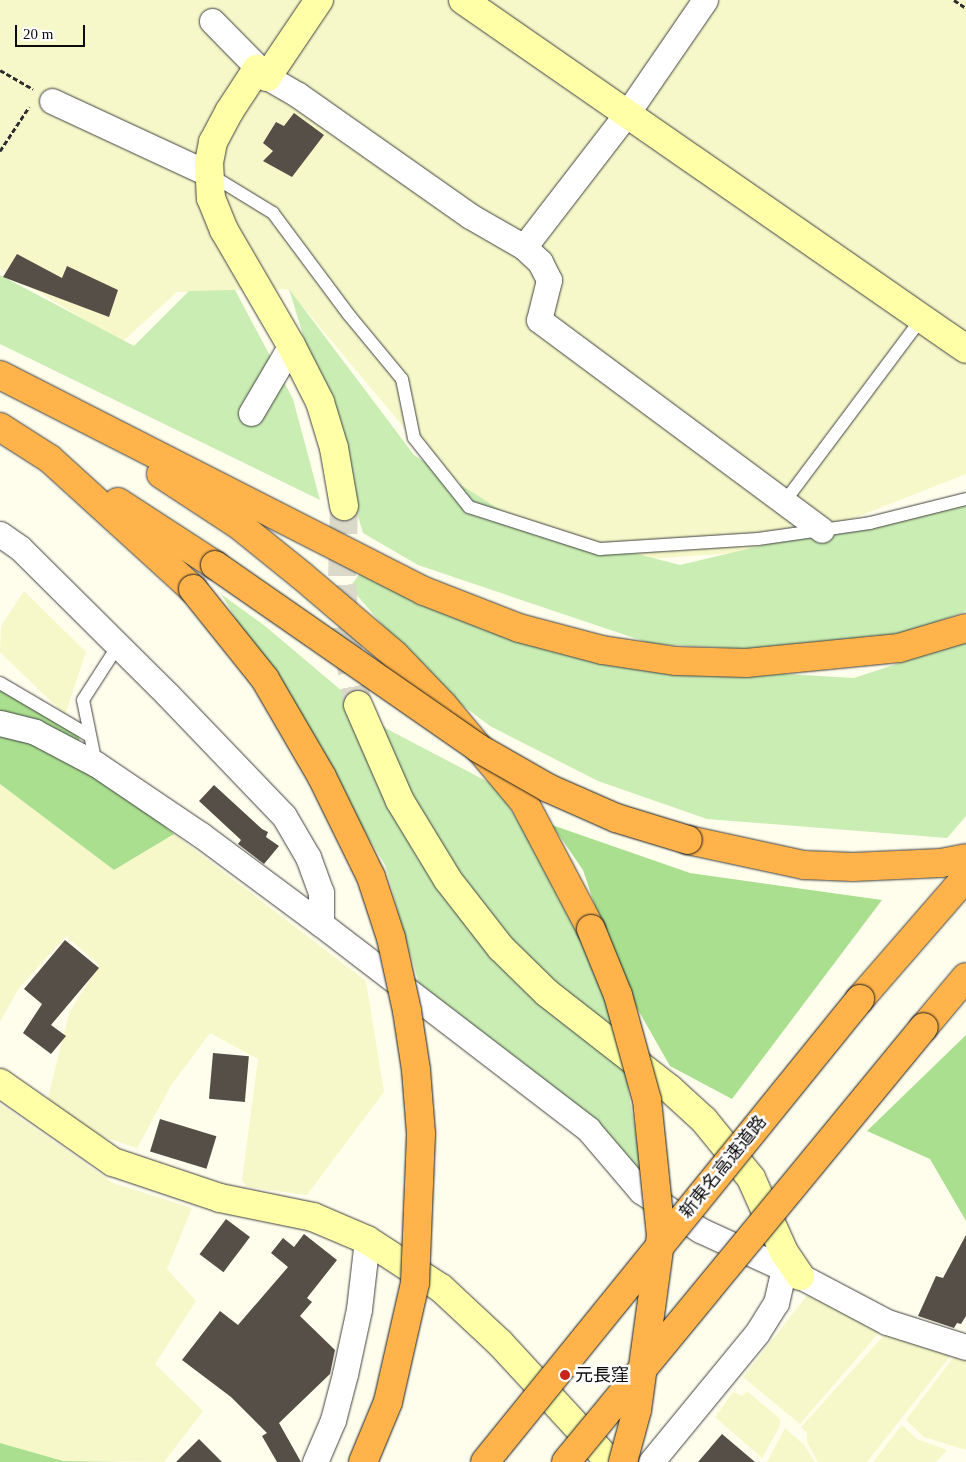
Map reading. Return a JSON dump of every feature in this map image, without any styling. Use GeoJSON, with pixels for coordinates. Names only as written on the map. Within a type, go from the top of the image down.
{"type":"FeatureCollection","features":[{"type":"Feature","properties":{"kind":"highway"},"geometry":{"type":"LineString","coordinates":[[0,375],[66,411],[261,506],[424,591],[519,628],[602,650],[676,661],[746,663],[899,648],[966,628]]}},
{"type":"Feature","properties":{"kind":"highway"},"geometry":{"type":"LineString","coordinates":[[66,411],[239,525],[395,655],[443,705],[524,802],[591,929],[618,995],[647,1100],[661,1235],[637,1410],[623,1462]]}},
{"type":"Feature","properties":{"kind":"highway"},"geometry":{"type":"LineString","coordinates":[[0,427],[215,565],[478,748],[548,788],[616,818],[688,840],[804,865],[897,865],[966,858]]}},
{"type":"Feature","properties":{"kind":"highway"},"geometry":{"type":"LineString","coordinates":[[50,459],[193,589],[265,679],[322,777],[371,877],[391,938],[407,1011],[416,1070],[422,1134],[415,1283],[388,1402],[363,1462]]}},
{"type":"Feature","properties":{"kind":"highway","name":"新東名高速道路"},"geometry":{"type":"LineString","coordinates":[[485,1462],[860,998],[966,877]]}},
{"type":"Feature","properties":{"kind":"highway"},"geometry":{"type":"LineString","coordinates":[[566,1462],[966,978]]}},
{"type":"Feature","properties":{"kind":"street"},"geometry":{"type":"LineString","coordinates":[[267,77],[319,0]]}},
{"type":"Feature","properties":{"kind":"street"},"geometry":{"type":"LineString","coordinates":[[463,0],[628,112],[966,348]]}},
{"type":"Feature","properties":{"kind":"street"},"geometry":{"type":"LineString","coordinates":[[524,247],[628,112],[706,0]]}},
{"type":"Feature","properties":{"kind":"street"},"geometry":{"type":"LineString","coordinates":[[212,21],[267,77]]}},
{"type":"Feature","properties":{"kind":"street"},"geometry":{"type":"LineString","coordinates":[[344,506],[334,448],[320,402],[291,345],[224,230],[211,198],[209,174],[213,142],[229,112],[257,68],[267,77],[298,95],[470,216],[524,247],[540,262],[549,280],[539,320],[822,530]]}},
{"type":"Feature","properties":{"kind":"street"},"geometry":{"type":"LineString","coordinates":[[52,101],[209,174]]}},
{"type":"Feature","properties":{"kind":"street"},"geometry":{"type":"LineString","coordinates":[[251,413],[291,345]]}},
{"type":"Feature","properties":{"kind":"street"},"geometry":{"type":"LineString","coordinates":[[0,534],[20,548],[247,774],[284,816],[308,857],[321,892],[321,924]]}},
{"type":"Feature","properties":{"kind":"street"},"geometry":{"type":"LineString","coordinates":[[358,706],[400,801],[460,895],[501,948],[547,993],[670,1089],[704,1120],[750,1178],[792,1272],[776,1303],[757,1333],[650,1462]]}},
{"type":"Feature","properties":{"kind":"street"},"geometry":{"type":"LineString","coordinates":[[0,723],[35,732],[96,764],[202,834],[588,1129],[641,1191],[700,1230],[792,1272],[887,1322],[966,1348]]}},
{"type":"Feature","properties":{"kind":"street"},"geometry":{"type":"LineString","coordinates":[[0,1083],[113,1162],[220,1198],[313,1217],[367,1240],[441,1288],[512,1356],[610,1462]]}},
{"type":"Feature","properties":{"kind":"street"},"geometry":{"type":"LineString","coordinates":[[315,1462],[333,1420],[345,1374],[359,1309],[367,1240]]}},
{"type":"Feature","properties":{"kind":"lane"},"geometry":{"type":"LineString","coordinates":[[209,174],[273,213],[349,315],[402,379],[414,438],[470,507],[600,550],[758,539],[870,523],[966,499]]}},
{"type":"Feature","properties":{"kind":"lane"},"geometry":{"type":"LineString","coordinates":[[785,501],[922,318]]}},
{"type":"Feature","properties":{"kind":"lane"},"geometry":{"type":"LineString","coordinates":[[96,764],[83,700],[118,647]]}},
{"type":"Feature","properties":{"kind":"lane"},"geometry":{"type":"LineString","coordinates":[[0,683],[90,736]]}},
{"type":"Feature","properties":{"kind":"path"},"geometry":{"type":"LineString","coordinates":[[954,0],[966,8]]}},
{"type":"Feature","properties":{"kind":"path"},"geometry":{"type":"LineString","coordinates":[[0,70],[52,101]]}},
{"type":"Feature","properties":{"kind":"path"},"geometry":{"type":"LineString","coordinates":[[0,151],[43,87],[52,101]]}},
{"type":"Feature","properties":{"kind":"green space"},"geometry":{"type":"Polygon","coordinates":[[[0,0],[966,0],[966,474],[773,550],[635,560],[522,538],[422,449],[288,289],[177,292],[122,342],[0,269],[0,0]]]}},
{"type":"Feature","properties":{"kind":"green space"},"geometry":{"type":"Polygon","coordinates":[[[0,275],[134,346],[189,291],[235,290],[293,399],[320,500],[0,344],[0,275]]]}},
{"type":"Feature","properties":{"kind":"green space"},"geometry":{"type":"Polygon","coordinates":[[[289,289],[414,455],[524,525],[680,565],[966,497],[966,611],[851,654],[652,644],[418,565],[363,533],[289,289]]]}},
{"type":"Feature","properties":{"kind":"green space"},"geometry":{"type":"Polygon","coordinates":[[[361,572],[723,670],[854,678],[966,641],[966,816],[947,838],[707,819],[598,781],[490,726],[429,680],[350,587],[361,572]]]}},
{"type":"Feature","properties":{"kind":"green space"},"geometry":{"type":"Polygon","coordinates":[[[24,591],[86,652],[65,715],[0,652],[1,626],[24,591]]]}},
{"type":"Feature","properties":{"kind":"green space"},"geometry":{"type":"Polygon","coordinates":[[[221,594],[265,626],[387,729],[496,786],[529,839],[594,964],[624,1065],[644,1184],[422,994],[385,865],[221,594]]]}},
{"type":"Feature","properties":{"kind":"green space"},"geometry":{"type":"Polygon","coordinates":[[[0,683],[80,730],[78,754],[174,834],[114,870],[0,784],[0,683]]]}},
{"type":"Feature","properties":{"kind":"green space"},"geometry":{"type":"Polygon","coordinates":[[[0,784],[114,870],[174,834],[366,981],[384,1092],[307,1195],[247,1187],[242,1180],[258,1059],[210,1033],[172,1084],[137,1148],[95,1134],[48,1098],[69,1013],[99,965],[66,936],[19,988],[0,1022],[0,784]]]}},
{"type":"Feature","properties":{"kind":"green space"},"geometry":{"type":"Polygon","coordinates":[[[552,825],[690,873],[882,900],[732,1099],[670,1066],[617,973],[583,870],[552,825]]]}},
{"type":"Feature","properties":{"kind":"green space"},"geometry":{"type":"Polygon","coordinates":[[[966,1035],[966,1221],[930,1159],[867,1131],[966,1035]]]}},
{"type":"Feature","properties":{"kind":"green space"},"geometry":{"type":"Polygon","coordinates":[[[0,1104],[113,1183],[192,1208],[167,1269],[196,1301],[155,1364],[203,1411],[164,1462],[63,1461],[0,1443],[0,1104]]]}},
{"type":"Feature","properties":{"kind":"green space"},"geometry":{"type":"Polygon","coordinates":[[[809,1293],[883,1328],[800,1424],[743,1377],[809,1293]]]}},
{"type":"Feature","properties":{"kind":"green space"},"geometry":{"type":"Polygon","coordinates":[[[888,1331],[952,1354],[867,1462],[818,1462],[807,1442],[807,1433],[801,1427],[888,1331]]]}},
{"type":"Feature","properties":{"kind":"green space"},"geometry":{"type":"Polygon","coordinates":[[[956,1354],[966,1356],[966,1450],[924,1437],[906,1420],[956,1354]]]}},
{"type":"Feature","properties":{"kind":"green space"},"geometry":{"type":"Polygon","coordinates":[[[747,1391],[780,1419],[780,1426],[762,1458],[715,1417],[733,1392],[742,1396],[747,1391]]]}},
{"type":"Feature","properties":{"kind":"green space"},"geometry":{"type":"Polygon","coordinates":[[[902,1425],[917,1439],[947,1450],[936,1462],[873,1462],[902,1425]]]}},
{"type":"Feature","properties":{"kind":"green space"},"geometry":{"type":"Polygon","coordinates":[[[785,1428],[804,1445],[815,1462],[767,1462],[785,1428]]]}},
{"type":"Feature","properties":{"kind":"green space"},"geometry":{"type":"Polygon","coordinates":[[[0,1443],[63,1461],[122,1462],[0,1462],[0,1443]]]}},
{"type":"Feature","properties":{"kind":"building"},"geometry":{"type":"Polygon","coordinates":[[[294,113],[324,135],[292,177],[263,161],[273,151],[263,143],[276,122],[284,126],[294,113]]]}},
{"type":"Feature","properties":{"kind":"building"},"geometry":{"type":"Polygon","coordinates":[[[17,254],[62,278],[67,266],[118,290],[109,317],[3,277],[17,254]]]}},
{"type":"Feature","properties":{"kind":"building"},"geometry":{"type":"Polygon","coordinates":[[[214,785],[262,829],[268,832],[266,837],[279,846],[264,864],[238,844],[241,840],[199,801],[214,785]]]}},
{"type":"Feature","properties":{"kind":"building"},"geometry":{"type":"Polygon","coordinates":[[[65,940],[99,968],[51,1025],[66,1036],[51,1054],[23,1033],[42,1004],[24,989],[65,940]]]}},
{"type":"Feature","properties":{"kind":"building"},"geometry":{"type":"Polygon","coordinates":[[[213,1053],[249,1056],[245,1102],[209,1099],[213,1053]]]}},
{"type":"Feature","properties":{"kind":"building"},"geometry":{"type":"Polygon","coordinates":[[[160,1119],[216,1136],[206,1169],[150,1152],[160,1119]]]}},
{"type":"Feature","properties":{"kind":"building"},"geometry":{"type":"Polygon","coordinates":[[[226,1219],[250,1237],[223,1272],[200,1254],[226,1219]]]}},
{"type":"Feature","properties":{"kind":"building"},"geometry":{"type":"Polygon","coordinates":[[[304,1234],[337,1260],[307,1298],[312,1302],[300,1316],[335,1350],[330,1374],[279,1423],[301,1462],[277,1462],[262,1436],[267,1433],[231,1397],[182,1360],[220,1311],[238,1325],[288,1267],[271,1253],[283,1238],[294,1247],[304,1234]]]}},
{"type":"Feature","properties":{"kind":"building"},"geometry":{"type":"Polygon","coordinates":[[[966,1235],[966,1316],[961,1324],[957,1323],[954,1328],[918,1316],[936,1276],[943,1278],[966,1235]]]}},
{"type":"Feature","properties":{"kind":"building"},"geometry":{"type":"Polygon","coordinates":[[[722,1434],[755,1462],[698,1462],[722,1434]]]}},
{"type":"Feature","properties":{"kind":"building"},"geometry":{"type":"Polygon","coordinates":[[[199,1439],[222,1462],[176,1462],[199,1439]]]}},
{"type":"Feature","properties":{"kind":"tunnel"},"geometry":{"type":"LineString","coordinates":[[344,506],[342,585],[347,645],[358,705]]}},
{"type":"Feature","properties":{"kind":"place","name":"元長窪"},"geometry":{"type":"Point","coordinates":[565,1375]}}]}
